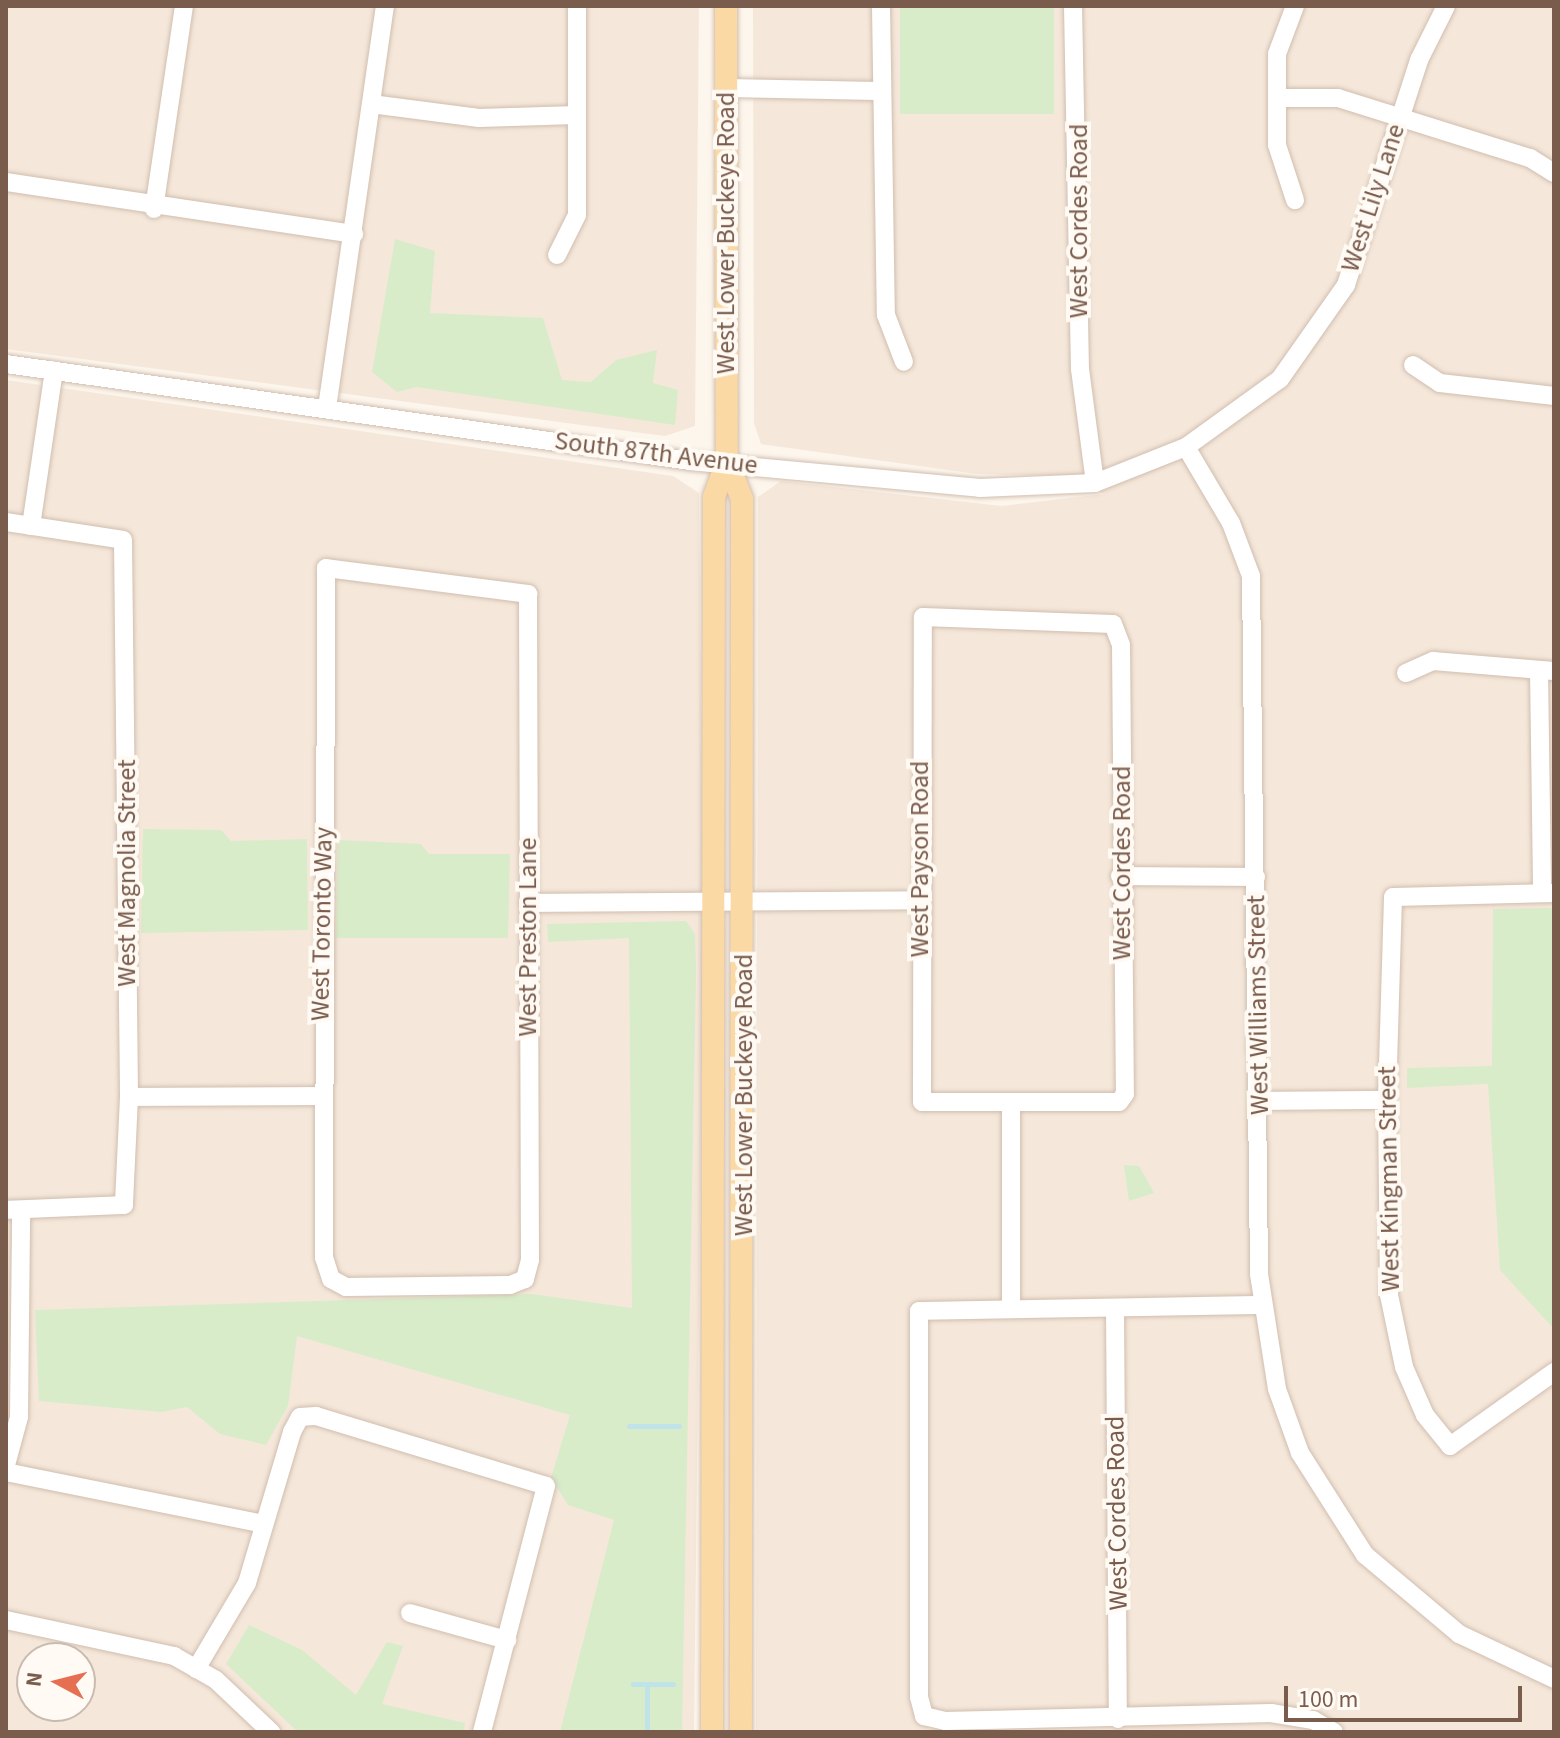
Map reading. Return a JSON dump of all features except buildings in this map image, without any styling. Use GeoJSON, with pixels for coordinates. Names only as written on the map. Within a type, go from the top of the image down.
{"type":"FeatureCollection","features":[{"type":"Feature","properties":{"kind":"main road","name":"West Lower Buckeye Road"},"geometry":{"type":"LineString","coordinates":[[712,1732],[716,900],[714,497],[727,461],[726,6]]}},
{"type":"Feature","properties":{"kind":"main road","name":"West Lower Buckeye Road"},"geometry":{"type":"LineString","coordinates":[[727,461],[742,499],[741,1732]]}},
{"type":"Feature","properties":{"kind":"street"},"geometry":{"type":"LineString","coordinates":[[154,209],[184,6]]}},
{"type":"Feature","properties":{"kind":"street"},"geometry":{"type":"LineString","coordinates":[[327,408],[385,6]]}},
{"type":"Feature","properties":{"kind":"street"},"geometry":{"type":"LineString","coordinates":[[557,255],[577,215],[577,6]]}},
{"type":"Feature","properties":{"kind":"street"},"geometry":{"type":"LineString","coordinates":[[881,6],[886,315],[904,362]]}},
{"type":"Feature","properties":{"kind":"street","name":"West Cordes Road"},"geometry":{"type":"LineString","coordinates":[[1073,6],[1080,369],[1095,483]]}},
{"type":"Feature","properties":{"kind":"street"},"geometry":{"type":"LineString","coordinates":[[1295,6],[1277,54],[1280,172],[1295,200]]}},
{"type":"Feature","properties":{"kind":"street","name":"West Lily Lane"},"geometry":{"type":"LineString","coordinates":[[1280,379],[1346,285],[1398,119],[1446,6]]}},
{"type":"Feature","properties":{"kind":"street"},"geometry":{"type":"LineString","coordinates":[[725,88],[880,91]]}},
{"type":"Feature","properties":{"kind":"street"},"geometry":{"type":"LineString","coordinates":[[1278,98],[1338,98],[1530,158],[1554,173]]}},
{"type":"Feature","properties":{"kind":"street"},"geometry":{"type":"LineString","coordinates":[[371,104],[479,118],[577,115]]}},
{"type":"Feature","properties":{"kind":"street"},"geometry":{"type":"LineString","coordinates":[[6,182],[154,209],[354,234]]}},
{"type":"Feature","properties":{"kind":"street","name":"South 87th Avenue"},"geometry":{"type":"LineString","coordinates":[[6,364],[727,461],[980,488],[1095,483],[1186,447],[1280,379]]}},
{"type":"Feature","properties":{"kind":"street"},"geometry":{"type":"LineString","coordinates":[[1413,365],[1440,383],[1554,396]]}},
{"type":"Feature","properties":{"kind":"street"},"geometry":{"type":"LineString","coordinates":[[6,522],[31,526],[54,371]]}},
{"type":"Feature","properties":{"kind":"street","name":"West Williams Street"},"geometry":{"type":"LineString","coordinates":[[1186,447],[1231,523],[1251,576],[1261,1101],[1261,1305],[1277,1389],[1300,1453],[1365,1555],[1459,1634],[1554,1679]]}},
{"type":"Feature","properties":{"kind":"street","name":"West Magnolia Street"},"geometry":{"type":"LineString","coordinates":[[13,1210],[124,1205],[129,1097],[123,540],[31,526]]}},
{"type":"Feature","properties":{"kind":"street","name":"West Toronto Way"},"geometry":{"type":"LineString","coordinates":[[331,1279],[324,1258],[320,1096],[326,568],[528,594]]}},
{"type":"Feature","properties":{"kind":"street","name":"West Preston Lane"},"geometry":{"type":"LineString","coordinates":[[331,1279],[346,1287],[525,1279],[528,594]]}},
{"type":"Feature","properties":{"kind":"street","name":"West Cordes Road"},"geometry":{"type":"LineString","coordinates":[[923,617],[1113,624],[1121,645],[1120,876],[1125,1094],[1119,1102],[1011,1106]]}},
{"type":"Feature","properties":{"kind":"street","name":"West Payson Road"},"geometry":{"type":"LineString","coordinates":[[923,617],[920,900],[922,1102],[1011,1106]]}},
{"type":"Feature","properties":{"kind":"street"},"geometry":{"type":"LineString","coordinates":[[1406,673],[1433,661],[1546,670],[1548,893]]}},
{"type":"Feature","properties":{"kind":"street"},"geometry":{"type":"LineString","coordinates":[[1120,876],[1256,877]]}},
{"type":"Feature","properties":{"kind":"street","name":"West Kingman Street"},"geometry":{"type":"LineString","coordinates":[[1548,893],[1393,897],[1387,1100],[1395,1333],[1425,1415],[1450,1446],[1554,1372]]}},
{"type":"Feature","properties":{"kind":"street"},"geometry":{"type":"LineString","coordinates":[[528,903],[920,900]]}},
{"type":"Feature","properties":{"kind":"street"},"geometry":{"type":"LineString","coordinates":[[129,1097],[320,1096]]}},
{"type":"Feature","properties":{"kind":"street"},"geometry":{"type":"LineString","coordinates":[[1261,1101],[1387,1100]]}},
{"type":"Feature","properties":{"kind":"street"},"geometry":{"type":"LineString","coordinates":[[1011,1106],[1011,1307]]}},
{"type":"Feature","properties":{"kind":"street"},"geometry":{"type":"LineString","coordinates":[[6,1465],[19,1417],[13,1210]]}},
{"type":"Feature","properties":{"kind":"street"},"geometry":{"type":"LineString","coordinates":[[1261,1305],[919,1311],[924,1716],[1118,1719],[1271,1713],[1334,1732]]}},
{"type":"Feature","properties":{"kind":"street","name":"West Cordes Road"},"geometry":{"type":"LineString","coordinates":[[1115,1308],[1118,1719]]}},
{"type":"Feature","properties":{"kind":"street"},"geometry":{"type":"LineString","coordinates":[[196,1669],[234,1612],[300,1417],[546,1486],[482,1732]]}},
{"type":"Feature","properties":{"kind":"street"},"geometry":{"type":"LineString","coordinates":[[6,1472],[264,1524]]}},
{"type":"Feature","properties":{"kind":"street"},"geometry":{"type":"LineString","coordinates":[[410,1613],[507,1640]]}},
{"type":"Feature","properties":{"kind":"street"},"geometry":{"type":"LineString","coordinates":[[6,1620],[140,1646],[196,1669],[271,1732]]}},
{"type":"Feature","properties":{"kind":"shaded area"},"geometry":{"type":"Polygon","coordinates":[[[6,6],[699,6],[695,426],[665,436],[6,349],[6,6]]]}},
{"type":"Feature","properties":{"kind":"shaded area"},"geometry":{"type":"Polygon","coordinates":[[[753,6],[1554,6],[1554,1732],[756,1732],[758,497],[781,481],[1002,506],[1104,494],[1069,476],[977,474],[761,444],[754,423],[753,6]]]}},
{"type":"Feature","properties":{"kind":"shaded area"},"geometry":{"type":"Polygon","coordinates":[[[6,380],[673,476],[699,493],[703,935],[694,1732],[6,1732],[6,380]]]}},
{"type":"Feature","properties":{"kind":"green space"},"geometry":{"type":"Polygon","coordinates":[[[900,6],[1054,6],[1054,114],[900,114],[900,6]]]}},
{"type":"Feature","properties":{"kind":"green space"},"geometry":{"type":"Polygon","coordinates":[[[395,239],[435,251],[430,313],[543,318],[562,380],[591,382],[616,360],[657,350],[653,383],[678,390],[675,425],[417,387],[397,392],[372,372],[395,239]]]}},
{"type":"Feature","properties":{"kind":"green space"},"geometry":{"type":"Polygon","coordinates":[[[143,829],[221,830],[231,841],[307,839],[308,930],[141,933],[143,829]]]}},
{"type":"Feature","properties":{"kind":"green space"},"geometry":{"type":"Polygon","coordinates":[[[338,840],[421,844],[429,854],[510,854],[508,938],[336,938],[338,840]]]}},
{"type":"Feature","properties":{"kind":"green space"},"geometry":{"type":"Polygon","coordinates":[[[1554,908],[1554,1329],[1500,1270],[1488,1084],[1407,1088],[1407,1068],[1492,1066],[1493,909],[1554,908]]]}},
{"type":"Feature","properties":{"kind":"green space"},"geometry":{"type":"Polygon","coordinates":[[[686,921],[695,934],[696,974],[682,1732],[560,1732],[614,1520],[568,1505],[551,1478],[570,1415],[297,1336],[288,1406],[266,1445],[220,1434],[187,1407],[161,1412],[39,1401],[35,1310],[532,1294],[632,1308],[629,938],[548,942],[547,924],[686,921]]]}},
{"type":"Feature","properties":{"kind":"green space"},"geometry":{"type":"Polygon","coordinates":[[[1124,1165],[1139,1166],[1154,1193],[1129,1201],[1124,1165]]]}},
{"type":"Feature","properties":{"kind":"green space"},"geometry":{"type":"Polygon","coordinates":[[[249,1625],[302,1650],[356,1695],[387,1642],[403,1646],[382,1704],[465,1723],[464,1732],[298,1732],[226,1664],[249,1625]]]}},
{"type":"Feature","properties":{"kind":"waterway"},"geometry":{"type":"LineString","coordinates":[[629,1426],[679,1426]]}},
{"type":"Feature","properties":{"kind":"waterway"},"geometry":{"type":"LineString","coordinates":[[633,1684],[673,1684]]}},
{"type":"Feature","properties":{"kind":"waterway"},"geometry":{"type":"LineString","coordinates":[[647,1684],[647,1732]]}}]}
